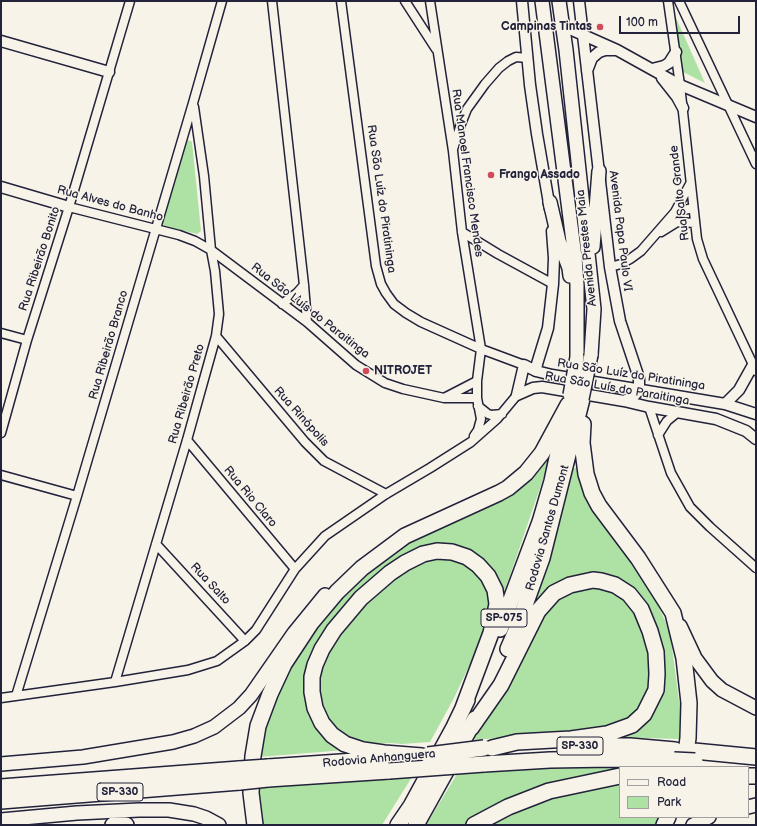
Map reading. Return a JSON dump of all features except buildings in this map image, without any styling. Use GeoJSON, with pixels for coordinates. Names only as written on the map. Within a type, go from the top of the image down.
{"type":"FeatureCollection","features":[{"type":"Feature","properties":{"kind":"highway","name":"Avenida Prestes Maia"},"geometry":{"type":"LineString","coordinates":[[542,1],[575,257],[577,285],[577,357],[575,402]]}},
{"type":"Feature","properties":{"kind":"highway","name":"Avenida Prestes Maia"},"geometry":{"type":"LineString","coordinates":[[559,1],[594,309],[591,355],[575,402]]}},
{"type":"Feature","properties":{"kind":"highway"},"geometry":{"type":"LineString","coordinates":[[594,309],[593,257],[595,209],[599,171]]}},
{"type":"Feature","properties":{"kind":"highway"},"geometry":{"type":"LineString","coordinates":[[550,202],[569,268],[577,312]]}},
{"type":"Feature","properties":{"kind":"highway"},"geometry":{"type":"LineString","coordinates":[[1,764],[83,757],[173,742],[194,736],[214,727],[239,708],[251,695],[294,633],[312,610],[346,574],[383,546],[470,507],[508,488],[526,472],[542,453],[575,402]]}},
{"type":"Feature","properties":{"kind":"highway"},"geometry":{"type":"LineString","coordinates":[[575,402],[583,419],[582,443],[586,474],[592,493],[599,506],[638,558],[685,635],[695,658],[712,681],[722,690],[756,708]]}},
{"type":"Feature","properties":{"kind":"highway","name":"Rodovia Santos Dumont"},"geometry":{"type":"LineString","coordinates":[[398,825],[414,800],[454,727],[497,638],[540,522],[562,439],[575,402]]}},
{"type":"Feature","properties":{"kind":"highway","name":"Rodovia Santos Dumont"},"geometry":{"type":"LineString","coordinates":[[416,825],[471,728],[515,633],[542,558],[575,402]]}},
{"type":"Feature","properties":{"kind":"highway"},"geometry":{"type":"LineString","coordinates":[[255,825],[251,793],[255,743],[264,711],[284,664],[311,623],[337,592],[362,568],[405,536]]}},
{"type":"Feature","properties":{"kind":"highway"},"geometry":{"type":"LineString","coordinates":[[425,755],[384,753],[363,750],[345,744],[332,735],[322,723],[315,708],[312,692],[312,677],[315,665],[322,649],[334,630],[361,598],[390,573],[405,563],[423,554],[437,551],[452,552],[466,557],[478,565],[488,576],[494,590],[497,604],[491,633],[463,708]]}},
{"type":"Feature","properties":{"kind":"highway"},"geometry":{"type":"LineString","coordinates":[[471,728],[501,685],[538,611],[554,593],[570,585],[593,580],[601,581],[615,585],[629,594],[642,609],[656,652],[656,690],[644,714],[632,725],[607,734],[571,739],[517,742],[488,748]]}},
{"type":"Feature","properties":{"kind":"highway"},"geometry":{"type":"LineString","coordinates":[[672,613],[684,658],[689,703],[688,738],[684,758]]}},
{"type":"Feature","properties":{"kind":"highway","name":"Rodovia Anhanguera"},"geometry":{"type":"LineString","coordinates":[[1,801],[488,748],[630,746],[684,758],[742,766]]}},
{"type":"Feature","properties":{"kind":"highway","name":"Rodovia Anhanguera"},"geometry":{"type":"LineString","coordinates":[[268,773],[389,771],[550,760],[756,757]]}},
{"type":"Feature","properties":{"kind":"highway"},"geometry":{"type":"LineString","coordinates":[[1,776],[117,777]]}},
{"type":"Feature","properties":{"kind":"highway","name":"Rodovia Anhanguera"},"geometry":{"type":"LineString","coordinates":[[1,787],[117,777],[239,776]]}},
{"type":"Feature","properties":{"kind":"highway"},"geometry":{"type":"LineString","coordinates":[[474,825],[508,808],[549,791],[619,776]]}},
{"type":"Feature","properties":{"kind":"highway"},"geometry":{"type":"LineString","coordinates":[[1,820],[85,813],[169,810],[194,814],[219,825]]}},
{"type":"Feature","properties":{"kind":"highway"},"geometry":{"type":"LineString","coordinates":[[693,825],[707,818]]}},
{"type":"Feature","properties":{"kind":"highway"},"geometry":{"type":"LineString","coordinates":[[113,825],[126,825]]}},
{"type":"Feature","properties":{"kind":"street","name":"Rua Ribeirão Bonito"},"geometry":{"type":"LineString","coordinates":[[1,433],[27,340],[69,207],[130,1]]}},
{"type":"Feature","properties":{"kind":"street","name":"Rua Ribeirão Branco"},"geometry":{"type":"LineString","coordinates":[[16,696],[77,496],[222,1]]}},
{"type":"Feature","properties":{"kind":"street"},"geometry":{"type":"LineString","coordinates":[[272,1],[307,322]]}},
{"type":"Feature","properties":{"kind":"street","name":"Rua São Luíz do Piratininga"},"geometry":{"type":"LineString","coordinates":[[341,1],[376,266],[381,284],[394,304],[421,322],[481,349],[536,371],[552,375],[726,404],[756,414]]}},
{"type":"Feature","properties":{"kind":"street"},"geometry":{"type":"LineString","coordinates":[[405,1],[438,51]]}},
{"type":"Feature","properties":{"kind":"street","name":"Rua Manoel Francisco Mendes"},"geometry":{"type":"LineString","coordinates":[[430,1],[453,151],[462,232],[481,349]]}},
{"type":"Feature","properties":{"kind":"street"},"geometry":{"type":"LineString","coordinates":[[522,1],[530,85],[537,134],[550,202],[554,258],[553,284],[548,328],[536,364],[536,371],[542,387]]}},
{"type":"Feature","properties":{"kind":"street","name":"Avenida Papa Paulo VI"},"geometry":{"type":"LineString","coordinates":[[579,1],[610,267],[620,321],[639,378],[639,390]]}},
{"type":"Feature","properties":{"kind":"street","name":"Rua Salto Grande"},"geometry":{"type":"LineString","coordinates":[[668,1],[683,108],[697,239],[702,259],[755,368]]}},
{"type":"Feature","properties":{"kind":"street"},"geometry":{"type":"LineString","coordinates":[[679,1],[756,164]]}},
{"type":"Feature","properties":{"kind":"street"},"geometry":{"type":"LineString","coordinates":[[563,26],[617,50],[680,85],[756,117]]}},
{"type":"Feature","properties":{"kind":"street"},"geometry":{"type":"LineString","coordinates":[[1,41],[109,72]]}},
{"type":"Feature","properties":{"kind":"street"},"geometry":{"type":"LineString","coordinates":[[587,73],[592,58],[599,52],[611,49],[617,50]]}},
{"type":"Feature","properties":{"kind":"street"},"geometry":{"type":"LineString","coordinates":[[652,69],[664,66],[673,58],[676,52]]}},
{"type":"Feature","properties":{"kind":"street"},"geometry":{"type":"LineString","coordinates":[[453,151],[467,109],[477,94],[499,68],[508,61],[516,57],[528,58]]}},
{"type":"Feature","properties":{"kind":"street"},"geometry":{"type":"LineString","coordinates":[[652,69],[670,87],[683,108]]}},
{"type":"Feature","properties":{"kind":"street","name":"Rua Ribeirão Preto"},"geometry":{"type":"LineString","coordinates":[[115,682],[187,440],[216,336],[219,314],[216,271],[211,250],[204,176],[193,103]]}},
{"type":"Feature","properties":{"kind":"street"},"geometry":{"type":"LineString","coordinates":[[610,267],[621,264],[630,259],[655,236],[675,212],[690,184]]}},
{"type":"Feature","properties":{"kind":"street","name":"Rua Alves do Banho"},"geometry":{"type":"LineString","coordinates":[[1,187],[69,207],[155,229],[195,241],[211,250]]}},
{"type":"Feature","properties":{"kind":"street"},"geometry":{"type":"LineString","coordinates":[[675,212],[693,208]]}},
{"type":"Feature","properties":{"kind":"street"},"geometry":{"type":"LineString","coordinates":[[655,236],[677,222],[695,223]]}},
{"type":"Feature","properties":{"kind":"street"},"geometry":{"type":"LineString","coordinates":[[462,232],[553,284]]}},
{"type":"Feature","properties":{"kind":"street","name":"Rua São Luís do Paraitinga"},"geometry":{"type":"LineString","coordinates":[[211,250],[307,322],[356,365],[385,382],[403,389],[444,398],[478,402]]}},
{"type":"Feature","properties":{"kind":"street"},"geometry":{"type":"LineString","coordinates":[[282,304],[304,285]]}},
{"type":"Feature","properties":{"kind":"street"},"geometry":{"type":"LineString","coordinates":[[1,333],[27,340]]}},
{"type":"Feature","properties":{"kind":"street","name":"Rua Rinópolis"},"geometry":{"type":"LineString","coordinates":[[216,336],[304,442],[324,461],[386,494]]}},
{"type":"Feature","properties":{"kind":"street"},"geometry":{"type":"LineString","coordinates":[[470,442],[478,430],[481,419],[478,402],[477,381],[481,349]]}},
{"type":"Feature","properties":{"kind":"street"},"geometry":{"type":"LineString","coordinates":[[480,362],[493,353]]}},
{"type":"Feature","properties":{"kind":"street"},"geometry":{"type":"LineString","coordinates":[[1,698],[188,670],[217,661],[245,641],[256,630],[295,569],[325,536],[386,494],[470,442],[490,426],[517,395],[524,365]]}},
{"type":"Feature","properties":{"kind":"street"},"geometry":{"type":"LineString","coordinates":[[726,404],[755,368]]}},
{"type":"Feature","properties":{"kind":"street"},"geometry":{"type":"LineString","coordinates":[[444,398],[477,381]]}},
{"type":"Feature","properties":{"kind":"street","name":"Rua São Luís do Paraitinga"},"geometry":{"type":"LineString","coordinates":[[517,395],[533,388],[542,387],[624,401],[716,419],[746,431],[756,439]]}},
{"type":"Feature","properties":{"kind":"street"},"geometry":{"type":"LineString","coordinates":[[624,401],[634,396],[639,390]]}},
{"type":"Feature","properties":{"kind":"street"},"geometry":{"type":"LineString","coordinates":[[478,402],[488,414],[502,414]]}},
{"type":"Feature","properties":{"kind":"street"},"geometry":{"type":"LineString","coordinates":[[649,407],[671,473],[690,507],[710,528],[756,568]]}},
{"type":"Feature","properties":{"kind":"street"},"geometry":{"type":"LineString","coordinates":[[658,435],[667,421],[678,412]]}},
{"type":"Feature","properties":{"kind":"street","name":"Rua Rio Claro"},"geometry":{"type":"LineString","coordinates":[[187,440],[295,569]]}},
{"type":"Feature","properties":{"kind":"street"},"geometry":{"type":"LineString","coordinates":[[1,475],[77,496]]}},
{"type":"Feature","properties":{"kind":"street","name":"Rua Salto"},"geometry":{"type":"LineString","coordinates":[[156,544],[245,641]]}},
{"type":"Feature","properties":{"kind":"green space"},"geometry":{"type":"Polygon","coordinates":[[[673,11],[705,83],[683,72],[673,11]]]}},
{"type":"Feature","properties":{"kind":"green space"},"geometry":{"type":"Polygon","coordinates":[[[188,140],[192,142],[201,231],[197,234],[164,226],[162,221],[184,144],[188,140]]]}},
{"type":"Feature","properties":{"kind":"green space"},"geometry":{"type":"Polygon","coordinates":[[[553,450],[502,599],[496,579],[439,544],[344,612],[308,694],[345,750],[259,757],[267,719],[285,673],[333,604],[393,551],[467,512],[553,450]]]}},
{"type":"Feature","properties":{"kind":"green space"},"geometry":{"type":"Polygon","coordinates":[[[577,467],[584,488],[651,589],[666,623],[671,640],[679,701],[681,704],[679,739],[616,737],[644,720],[660,639],[648,606],[634,588],[624,581],[602,574],[537,599],[573,469],[577,467]]]}},
{"type":"Feature","properties":{"kind":"green space"},"geometry":{"type":"Polygon","coordinates":[[[444,554],[472,566],[491,593],[484,634],[454,698],[430,742],[371,744],[358,742],[346,737],[337,730],[324,715],[316,688],[322,661],[352,616],[409,565],[444,554]]]}},
{"type":"Feature","properties":{"kind":"green space"},"geometry":{"type":"Polygon","coordinates":[[[603,584],[635,605],[655,669],[646,703],[624,723],[588,731],[473,740],[541,615],[562,591],[603,584]]]}},
{"type":"Feature","properties":{"kind":"green space"},"geometry":{"type":"Polygon","coordinates":[[[619,767],[619,770],[591,774],[564,782],[482,815],[465,825],[426,825],[457,774],[530,769],[619,767]]]}},
{"type":"Feature","properties":{"kind":"green space"},"geometry":{"type":"Polygon","coordinates":[[[412,777],[382,825],[259,825],[256,788],[412,777]]]}},
{"type":"Feature","properties":{"kind":"green space"},"geometry":{"type":"Polygon","coordinates":[[[619,780],[619,818],[659,818],[656,825],[490,825],[520,811],[573,791],[619,780]]]}},
{"type":"Feature","properties":{"kind":"place","name":"Campinas Tintas"},"geometry":{"type":"Point","coordinates":[600,27]}},
{"type":"Feature","properties":{"kind":"place","name":"Frango Assado"},"geometry":{"type":"Point","coordinates":[491,175]}},
{"type":"Feature","properties":{"kind":"place","name":"NITROJET"},"geometry":{"type":"Point","coordinates":[366,371]}}]}
